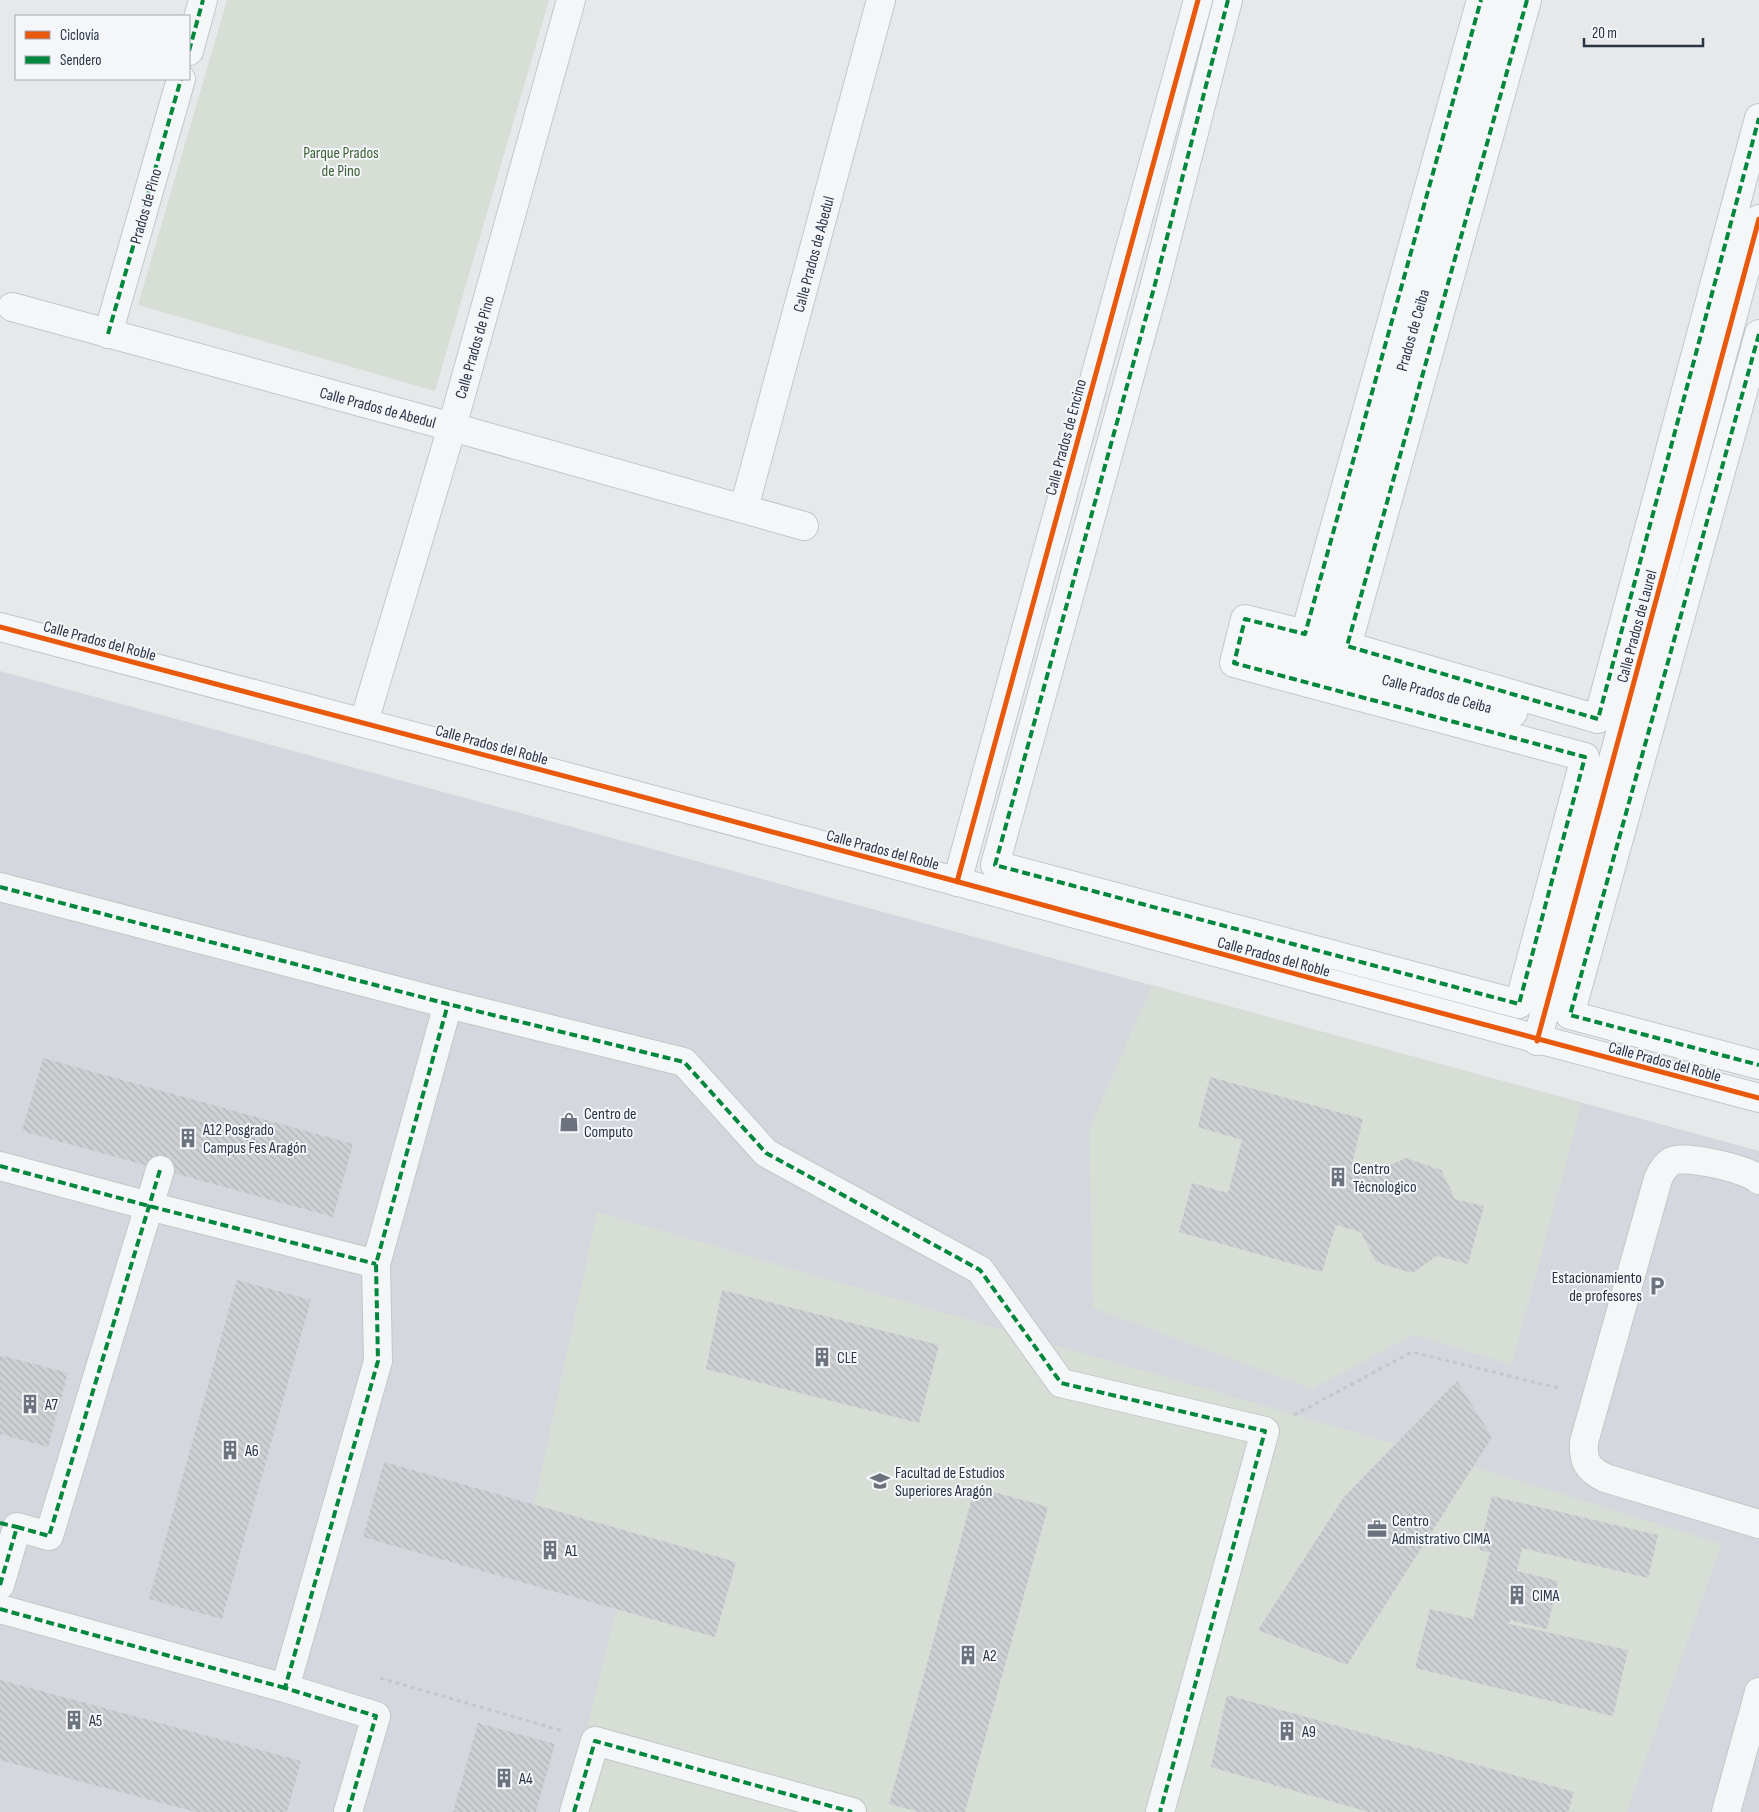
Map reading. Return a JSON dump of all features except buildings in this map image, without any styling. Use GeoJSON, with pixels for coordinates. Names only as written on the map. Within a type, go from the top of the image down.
{"type":"FeatureCollection","features":[{"type":"Feature","properties":{"kind":"street"},"geometry":{"type":"LineString","coordinates":[[190,47],[203,0]]}},
{"type":"Feature","properties":{"kind":"street","name":"Calle Prados de Pino"},"geometry":{"type":"LineString","coordinates":[[364,722],[452,427],[571,0]]}},
{"type":"Feature","properties":{"kind":"street","name":"Calle Prados de Abedul"},"geometry":{"type":"LineString","coordinates":[[744,508],[881,0]]}},
{"type":"Feature","properties":{"kind":"street","name":"Calle Prados de Encino"},"geometry":{"type":"LineString","coordinates":[[957,882],[1198,0]]}},
{"type":"Feature","properties":{"kind":"street"},"geometry":{"type":"LineString","coordinates":[[1228,0],[1154,288],[995,865],[1519,1004],[1585,757],[1234,663],[1245,619],[1305,634],[1481,0]]}},
{"type":"Feature","properties":{"kind":"street","name":"Prados de Ceiba"},"geometry":{"type":"LineString","coordinates":[[1321,660],[1505,0]]}},
{"type":"Feature","properties":{"kind":"street"},"geometry":{"type":"LineString","coordinates":[[1527,0],[1347,646],[1598,719],[1759,118]]}},
{"type":"Feature","properties":{"kind":"street","name":"Prados de Pino"},"geometry":{"type":"LineString","coordinates":[[108,334],[181,80]]}},
{"type":"Feature","properties":{"kind":"street","name":"Calle Prados de Laurel"},"geometry":{"type":"LineString","coordinates":[[1537,1041],[1759,219]]}},
{"type":"Feature","properties":{"kind":"street","name":"Calle Prados de Abedul"},"geometry":{"type":"LineString","coordinates":[[12,307],[452,427],[804,526]]}},
{"type":"Feature","properties":{"kind":"street"},"geometry":{"type":"LineString","coordinates":[[1759,334],[1570,1016],[1759,1065]]}},
{"type":"Feature","properties":{"kind":"street","name":"Calle Prados del Roble"},"geometry":{"type":"LineString","coordinates":[[0,627],[364,722],[1537,1041],[1759,1098]]}},
{"type":"Feature","properties":{"kind":"street","name":"Calle Prados de Ceiba"},"geometry":{"type":"LineString","coordinates":[[1256,644],[1321,660],[1618,742]]}},
{"type":"Feature","properties":{"kind":"street"},"geometry":{"type":"LineString","coordinates":[[0,887],[448,1004],[684,1062],[766,1153],[980,1270],[1061,1384],[1265,1431],[1160,1812]]}},
{"type":"Feature","properties":{"kind":"street"},"geometry":{"type":"LineString","coordinates":[[285,1688],[378,1361],[376,1264],[448,1004]]}},
{"type":"Feature","properties":{"kind":"street"},"geometry":{"type":"LineString","coordinates":[[1759,1180],[1745,1172],[1694,1159],[1682,1158],[1671,1162],[1663,1169],[1658,1179],[1584,1442],[1587,1464],[1605,1478],[1759,1524]]}},
{"type":"Feature","properties":{"kind":"street"},"geometry":{"type":"LineString","coordinates":[[0,1166],[376,1264]]}},
{"type":"Feature","properties":{"kind":"street"},"geometry":{"type":"LineString","coordinates":[[0,1585],[8,1525],[50,1536],[160,1170]]}},
{"type":"Feature","properties":{"kind":"street"},"geometry":{"type":"LineString","coordinates":[[0,1608],[285,1688],[376,1716],[348,1812]]}},
{"type":"Feature","properties":{"kind":"street"},"geometry":{"type":"LineString","coordinates":[[1726,1812],[1759,1692]]}},
{"type":"Feature","properties":{"kind":"street"},"geometry":{"type":"LineString","coordinates":[[574,1812],[595,1740],[852,1812]]}},
{"type":"Feature","properties":{"kind":"path"},"geometry":{"type":"LineString","coordinates":[[1265,1431],[1412,1352],[1597,1398]]}},
{"type":"Feature","properties":{"kind":"path"},"geometry":{"type":"LineString","coordinates":[[379,1678],[595,1740]]}},
{"type":"Feature","properties":{"kind":"shaded area","name":"Facultad de Estudios Superiores Aragón"},"geometry":{"type":"Polygon","coordinates":[[[0,671],[1759,1151],[1759,1812],[0,1812],[0,671]]]}},
{"type":"Feature","properties":{"kind":"green space","name":"Parque Prados de Pino"},"geometry":{"type":"Polygon","coordinates":[[[227,0],[549,0],[435,391],[138,305],[227,0]]]}},
{"type":"Feature","properties":{"kind":"green space"},"geometry":{"type":"Polygon","coordinates":[[[1152,985],[1582,1103],[1512,1365],[1414,1335],[1312,1389],[1093,1308],[1089,1129],[1152,985]]]}},
{"type":"Feature","properties":{"kind":"green space"},"geometry":{"type":"Polygon","coordinates":[[[597,1212],[1489,1471],[1722,1544],[1627,1812],[566,1812],[616,1609],[715,1637],[736,1563],[534,1505],[597,1212]]]}},
{"type":"Feature","properties":{"kind":"marked path"},"geometry":{"type":"LineString","coordinates":[[190,47],[203,0]]}},
{"type":"Feature","properties":{"kind":"marked path"},"geometry":{"type":"LineString","coordinates":[[1228,0],[1154,288],[995,865],[1519,1004],[1585,757],[1234,663],[1245,619],[1305,634],[1481,0]]}},
{"type":"Feature","properties":{"kind":"marked path"},"geometry":{"type":"LineString","coordinates":[[1527,0],[1347,646],[1598,719],[1759,118]]}},
{"type":"Feature","properties":{"kind":"marked path"},"geometry":{"type":"LineString","coordinates":[[108,334],[181,80]]}},
{"type":"Feature","properties":{"kind":"marked path"},"geometry":{"type":"LineString","coordinates":[[1759,334],[1570,1015],[1759,1065]]}},
{"type":"Feature","properties":{"kind":"marked path"},"geometry":{"type":"LineString","coordinates":[[0,887],[448,1004],[684,1062],[766,1153],[980,1270],[1061,1383],[1265,1431],[1160,1812]]}},
{"type":"Feature","properties":{"kind":"marked path"},"geometry":{"type":"LineString","coordinates":[[348,1812],[376,1716],[285,1688],[378,1361],[376,1264],[448,1004]]}},
{"type":"Feature","properties":{"kind":"marked path"},"geometry":{"type":"LineString","coordinates":[[0,1166],[376,1264]]}},
{"type":"Feature","properties":{"kind":"marked path"},"geometry":{"type":"LineString","coordinates":[[0,1585],[17,1527],[49,1536],[160,1170]]}},
{"type":"Feature","properties":{"kind":"marked path"},"geometry":{"type":"LineString","coordinates":[[0,1523],[17,1527]]}},
{"type":"Feature","properties":{"kind":"marked path"},"geometry":{"type":"LineString","coordinates":[[0,1609],[285,1688]]}},
{"type":"Feature","properties":{"kind":"marked path"},"geometry":{"type":"LineString","coordinates":[[574,1812],[595,1741],[852,1812]]}},
{"type":"Feature","properties":{"kind":"cycle path"},"geometry":{"type":"LineString","coordinates":[[957,882],[1198,0]]}},
{"type":"Feature","properties":{"kind":"cycle path"},"geometry":{"type":"LineString","coordinates":[[1537,1041],[1759,219]]}},
{"type":"Feature","properties":{"kind":"cycle path"},"geometry":{"type":"LineString","coordinates":[[0,627],[597,785],[1759,1098]]}},
{"type":"Feature","properties":{"kind":"place","name":"Centro de Computo"},"geometry":{"type":"Point","coordinates":[569,1122]}},
{"type":"Feature","properties":{"kind":"place","name":"A12 Posgrado Campus Fes Aragón"},"geometry":{"type":"Point","coordinates":[188,1138]}},
{"type":"Feature","properties":{"kind":"place","name":"Centro Técnologico"},"geometry":{"type":"Point","coordinates":[1338,1177]}},
{"type":"Feature","properties":{"kind":"place","name":"Estacionamiento de profesores"},"geometry":{"type":"Point","coordinates":[1657,1286]}},
{"type":"Feature","properties":{"kind":"place","name":"CLE"},"geometry":{"type":"Point","coordinates":[822,1357]}},
{"type":"Feature","properties":{"kind":"place","name":"A7"},"geometry":{"type":"Point","coordinates":[30,1404]}},
{"type":"Feature","properties":{"kind":"place","name":"A6"},"geometry":{"type":"Point","coordinates":[230,1450]}},
{"type":"Feature","properties":{"kind":"place","name":"Facultad de Estudios Superiores Aragón"},"geometry":{"type":"Point","coordinates":[880,1481]}},
{"type":"Feature","properties":{"kind":"place","name":"Centro Admistrativo CIMA"},"geometry":{"type":"Point","coordinates":[1377,1529]}},
{"type":"Feature","properties":{"kind":"place","name":"A1"},"geometry":{"type":"Point","coordinates":[550,1550]}},
{"type":"Feature","properties":{"kind":"place","name":"CIMA"},"geometry":{"type":"Point","coordinates":[1517,1595]}},
{"type":"Feature","properties":{"kind":"place","name":"A2"},"geometry":{"type":"Point","coordinates":[968,1655]}},
{"type":"Feature","properties":{"kind":"place","name":"A5"},"geometry":{"type":"Point","coordinates":[74,1720]}},
{"type":"Feature","properties":{"kind":"place","name":"A9"},"geometry":{"type":"Point","coordinates":[1287,1731]}},
{"type":"Feature","properties":{"kind":"place","name":"A4"},"geometry":{"type":"Point","coordinates":[504,1778]}}]}
